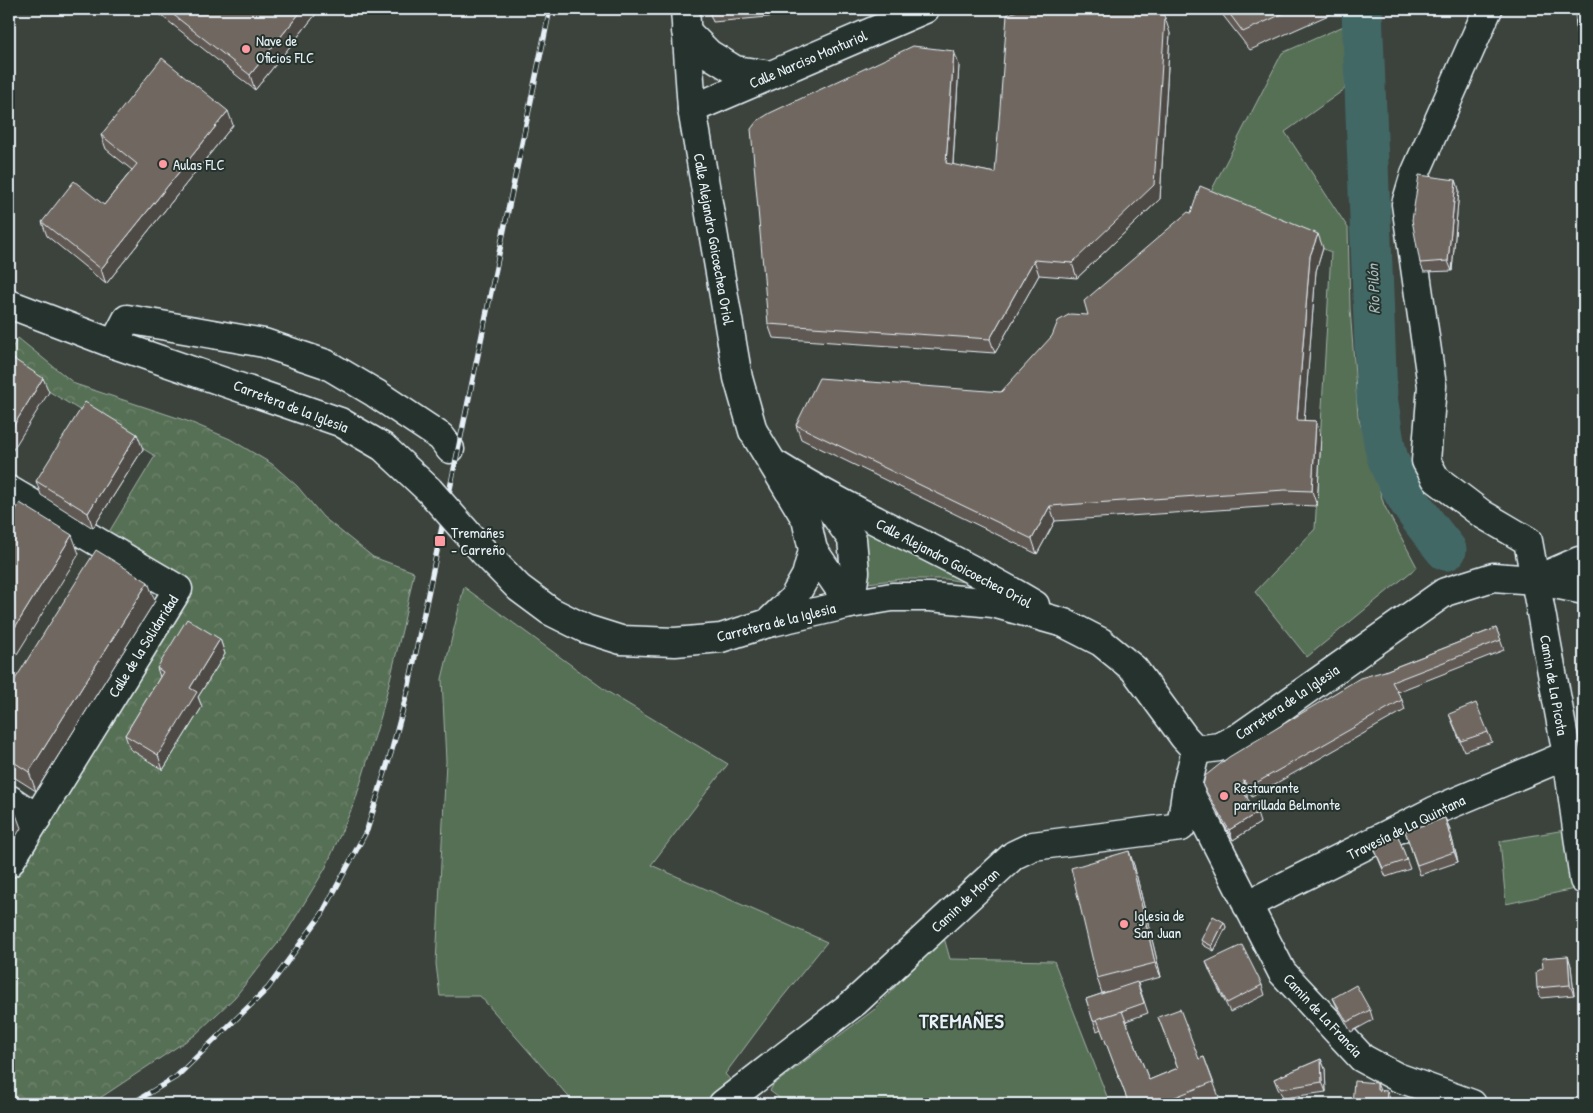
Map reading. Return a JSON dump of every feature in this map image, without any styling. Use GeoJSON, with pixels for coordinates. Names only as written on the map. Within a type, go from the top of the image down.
{"type":"FeatureCollection","features":[{"type":"Feature","properties":{"kind":"street","name":"Calle Narciso Monturiol"},"geometry":{"type":"LineString","coordinates":[[692,109],[925,9]]}},
{"type":"Feature","properties":{"kind":"street","name":"Camin de La Picota"},"geometry":{"type":"LineString","coordinates":[[1488,9],[1415,174],[1406,204],[1432,386],[1426,461],[1436,479],[1443,485],[1482,514],[1528,541],[1567,756],[1584,880]]}},
{"type":"Feature","properties":{"kind":"street"},"geometry":{"type":"LineString","coordinates":[[686,20],[709,54],[735,70],[770,75]]}},
{"type":"Feature","properties":{"kind":"street","name":"Calle Alejandro Goicoechea Oriol"},"geometry":{"type":"LineString","coordinates":[[686,20],[692,109],[738,378],[753,431],[806,519],[813,550],[850,604]]}},
{"type":"Feature","properties":{"kind":"street","name":"Carretera de la Iglesia"},"geometry":{"type":"LineString","coordinates":[[10,308],[340,422],[383,447],[430,490],[484,552],[519,588],[550,611],[586,629],[621,640],[675,642],[721,638],[768,624],[850,604],[892,597],[930,597],[993,603],[1064,623],[1101,642],[1134,669],[1184,737],[1196,750],[1219,747],[1241,736],[1446,592],[1493,577],[1535,580],[1584,590]]}},
{"type":"Feature","properties":{"kind":"street"},"geometry":{"type":"LineString","coordinates":[[114,344],[127,319],[264,343],[326,364],[375,393],[441,437],[450,449]]}},
{"type":"Feature","properties":{"kind":"street","name":"Calle Alejandro Goicoechea Oriol"},"geometry":{"type":"LineString","coordinates":[[772,463],[817,491],[1002,585],[1064,623]]}},
{"type":"Feature","properties":{"kind":"street","name":"Calle de la Solidaridad"},"geometry":{"type":"LineString","coordinates":[[9,490],[178,589],[9,863]]}},
{"type":"Feature","properties":{"kind":"street","name":"Calle Alejandro Goicoechea Oriol"},"geometry":{"type":"LineString","coordinates":[[817,491],[852,539],[855,572],[850,604]]}},
{"type":"Feature","properties":{"kind":"street","name":"Calle Alejandro Goicoechea Oriol"},"geometry":{"type":"LineString","coordinates":[[768,624],[793,599],[806,576],[813,550]]}},
{"type":"Feature","properties":{"kind":"street","name":"Carretera de la Iglesia"},"geometry":{"type":"LineString","coordinates":[[1535,580],[1579,561],[1584,561]]}},
{"type":"Feature","properties":{"kind":"street","name":"Camin de Moran"},"geometry":{"type":"LineString","coordinates":[[724,1104],[855,1002],[1014,855],[1033,846],[1181,827],[1187,786],[1196,750]]}},
{"type":"Feature","properties":{"kind":"street","name":"Travesía de La Quintana"},"geometry":{"type":"LineString","coordinates":[[1248,905],[1434,811],[1567,756]]}},
{"type":"Feature","properties":{"kind":"street","name":"Camin de La Francia"},"geometry":{"type":"LineString","coordinates":[[1187,786],[1282,972],[1362,1058],[1397,1077],[1472,1104]]}},
{"type":"Feature","properties":{"kind":"street"},"geometry":{"type":"LineString","coordinates":[[9,799],[37,818]]}},
{"type":"Feature","properties":{"kind":"green space"},"geometry":{"type":"Polygon","coordinates":[[[1346,25],[1345,89],[1285,132],[1348,228],[1350,308],[1358,416],[1384,505],[1417,567],[1307,657],[1255,592],[1315,529],[1331,252],[1206,201],[1282,53],[1346,25]]]}},
{"type":"Feature","properties":{"kind":"green space"},"geometry":{"type":"Polygon","coordinates":[[[18,338],[75,384],[190,422],[230,439],[272,464],[297,486],[323,517],[373,557],[414,572],[381,716],[355,801],[325,869],[286,933],[235,997],[195,1035],[91,1104],[9,1104],[9,874],[188,582],[109,532],[155,456],[9,367],[9,353],[18,338]]]}},
{"type":"Feature","properties":{"kind":"green space"},"geometry":{"type":"Polygon","coordinates":[[[858,522],[982,585],[946,579],[902,579],[867,583],[868,575],[858,522]]]}},
{"type":"Feature","properties":{"kind":"green space"},"geometry":{"type":"Polygon","coordinates":[[[464,587],[608,692],[728,764],[651,865],[827,942],[777,1004],[725,1074],[733,1083],[705,1104],[575,1104],[480,996],[440,996],[436,964],[446,761],[442,679],[464,587]]]}},
{"type":"Feature","properties":{"kind":"green space"},"geometry":{"type":"Polygon","coordinates":[[[1565,830],[1574,889],[1506,904],[1500,841],[1565,830]]]}},
{"type":"Feature","properties":{"kind":"green space"},"geometry":{"type":"Polygon","coordinates":[[[943,934],[950,959],[1054,961],[1110,1104],[787,1104],[770,1091],[773,1085],[875,1009],[943,934]]]}},
{"type":"Feature","properties":{"kind":"building","name":"Nave de Oficios FLC"},"geometry":{"type":"Polygon","coordinates":[[[166,9],[303,9],[250,75],[166,9]]]}},
{"type":"Feature","properties":{"kind":"building"},"geometry":{"type":"Polygon","coordinates":[[[1021,9],[1161,9],[1165,18],[1154,185],[1072,263],[1034,260],[990,339],[768,324],[751,129],[757,121],[770,113],[913,46],[954,51],[946,163],[995,173],[1007,15],[1021,9]]]}},
{"type":"Feature","properties":{"kind":"building"},"geometry":{"type":"Polygon","coordinates":[[[1226,9],[1293,9],[1243,32],[1226,9]]]}},
{"type":"Feature","properties":{"kind":"building","name":"Aulas FLC"},"geometry":{"type":"Polygon","coordinates":[[[162,58],[228,111],[101,269],[42,222],[74,181],[104,205],[137,164],[101,135],[162,58]]]}},
{"type":"Feature","properties":{"kind":"building"},"geometry":{"type":"Polygon","coordinates":[[[1419,175],[1456,180],[1448,261],[1420,263],[1412,220],[1419,175]]]}},
{"type":"Feature","properties":{"kind":"building"},"geometry":{"type":"Polygon","coordinates":[[[1200,186],[1318,234],[1310,256],[1297,420],[1316,421],[1312,491],[1285,490],[1050,506],[1032,539],[796,425],[819,378],[1001,392],[1052,336],[1058,321],[1070,314],[1088,315],[1084,301],[1188,212],[1191,213],[1200,186]]]}},
{"type":"Feature","properties":{"kind":"building"},"geometry":{"type":"Polygon","coordinates":[[[9,356],[43,378],[9,433],[9,356]]]}},
{"type":"Feature","properties":{"kind":"building"},"geometry":{"type":"Polygon","coordinates":[[[85,402],[137,434],[88,513],[36,481],[85,402]]]}},
{"type":"Feature","properties":{"kind":"building"},"geometry":{"type":"Polygon","coordinates":[[[20,503],[72,535],[9,637],[9,521],[20,503]]]}},
{"type":"Feature","properties":{"kind":"building"},"geometry":{"type":"Polygon","coordinates":[[[96,550],[148,582],[29,772],[9,759],[9,689],[96,550]]]}},
{"type":"Feature","properties":{"kind":"building"},"geometry":{"type":"Polygon","coordinates":[[[187,619],[220,639],[190,688],[197,692],[158,755],[125,735],[163,672],[157,668],[187,619]]]}},
{"type":"Feature","properties":{"kind":"building"},"geometry":{"type":"Polygon","coordinates":[[[1496,628],[1501,640],[1392,682],[1402,700],[1249,787],[1244,780],[1244,793],[1257,813],[1229,830],[1203,786],[1205,776],[1229,757],[1360,678],[1385,671],[1496,628]]]}},
{"type":"Feature","properties":{"kind":"building"},"geometry":{"type":"Polygon","coordinates":[[[1476,703],[1488,732],[1461,741],[1449,714],[1476,703]]]}},
{"type":"Feature","properties":{"kind":"building"},"geometry":{"type":"Polygon","coordinates":[[[9,806],[14,809],[9,818],[9,806]]]}},
{"type":"Feature","properties":{"kind":"building"},"geometry":{"type":"Polygon","coordinates":[[[1445,818],[1454,852],[1417,865],[1405,831],[1445,818]]]}},
{"type":"Feature","properties":{"kind":"building"},"geometry":{"type":"Polygon","coordinates":[[[1398,836],[1407,860],[1383,868],[1373,846],[1398,836]]]}},
{"type":"Feature","properties":{"kind":"building"},"geometry":{"type":"Polygon","coordinates":[[[1129,851],[1155,963],[1097,978],[1071,868],[1129,851]]]}},
{"type":"Feature","properties":{"kind":"building"},"geometry":{"type":"Polygon","coordinates":[[[1213,916],[1224,922],[1212,946],[1201,940],[1213,916]]]}},
{"type":"Feature","properties":{"kind":"building"},"geometry":{"type":"Polygon","coordinates":[[[1242,945],[1262,985],[1227,1003],[1206,962],[1242,945]]]}},
{"type":"Feature","properties":{"kind":"building"},"geometry":{"type":"Polygon","coordinates":[[[1568,956],[1570,985],[1537,988],[1536,972],[1543,968],[1542,958],[1568,956]]]}},
{"type":"Feature","properties":{"kind":"building"},"geometry":{"type":"Polygon","coordinates":[[[1137,982],[1144,1003],[1093,1021],[1086,999],[1137,982]]]}},
{"type":"Feature","properties":{"kind":"building"},"geometry":{"type":"Polygon","coordinates":[[[1356,985],[1370,1010],[1347,1022],[1333,998],[1356,985]]]}},
{"type":"Feature","properties":{"kind":"building"},"geometry":{"type":"Polygon","coordinates":[[[1180,1009],[1199,1059],[1204,1057],[1213,1082],[1160,1104],[1129,1104],[1097,1019],[1122,1011],[1149,1080],[1178,1068],[1158,1017],[1180,1009]]]}},
{"type":"Feature","properties":{"kind":"building"},"geometry":{"type":"Polygon","coordinates":[[[1321,1059],[1322,1082],[1281,1089],[1274,1079],[1321,1059]]]}},
{"type":"Feature","properties":{"kind":"building"},"geometry":{"type":"Polygon","coordinates":[[[1354,1081],[1377,1083],[1377,1090],[1387,1091],[1386,1104],[1352,1104],[1354,1081]]]}},
{"type":"Feature","properties":{"kind":"waterway","name":"Río Pilón"},"geometry":{"type":"LineString","coordinates":[[1362,9],[1377,398],[1383,437],[1388,459],[1399,484],[1421,518],[1446,550]]}},
{"type":"Feature","properties":{"kind":"railway"},"geometry":{"type":"LineString","coordinates":[[131,1104],[176,1077],[268,988],[322,914],[367,830],[408,690],[550,9]]}},
{"type":"Feature","properties":{"kind":"railway"},"geometry":{"type":"LineString","coordinates":[[1577,9],[1584,114]]}},
{"type":"Feature","properties":{"kind":"place","name":"Nave de Oficios FLC"},"geometry":{"type":"Point","coordinates":[246,49]}},
{"type":"Feature","properties":{"kind":"place","name":"Aulas FLC"},"geometry":{"type":"Point","coordinates":[163,164]}},
{"type":"Feature","properties":{"kind":"place","name":"Tremañes - Carreño"},"geometry":{"type":"Point","coordinates":[440,541]}},
{"type":"Feature","properties":{"kind":"place","name":"Restaurante parrillada Belmonte"},"geometry":{"type":"Point","coordinates":[1224,796]}},
{"type":"Feature","properties":{"kind":"place","name":"Iglesia de San Juan"},"geometry":{"type":"Point","coordinates":[1124,924]}},
{"type":"Feature","properties":{"kind":"district","name":"TREMAÑES"},"geometry":{"type":"Point","coordinates":[962,1020]}}]}
